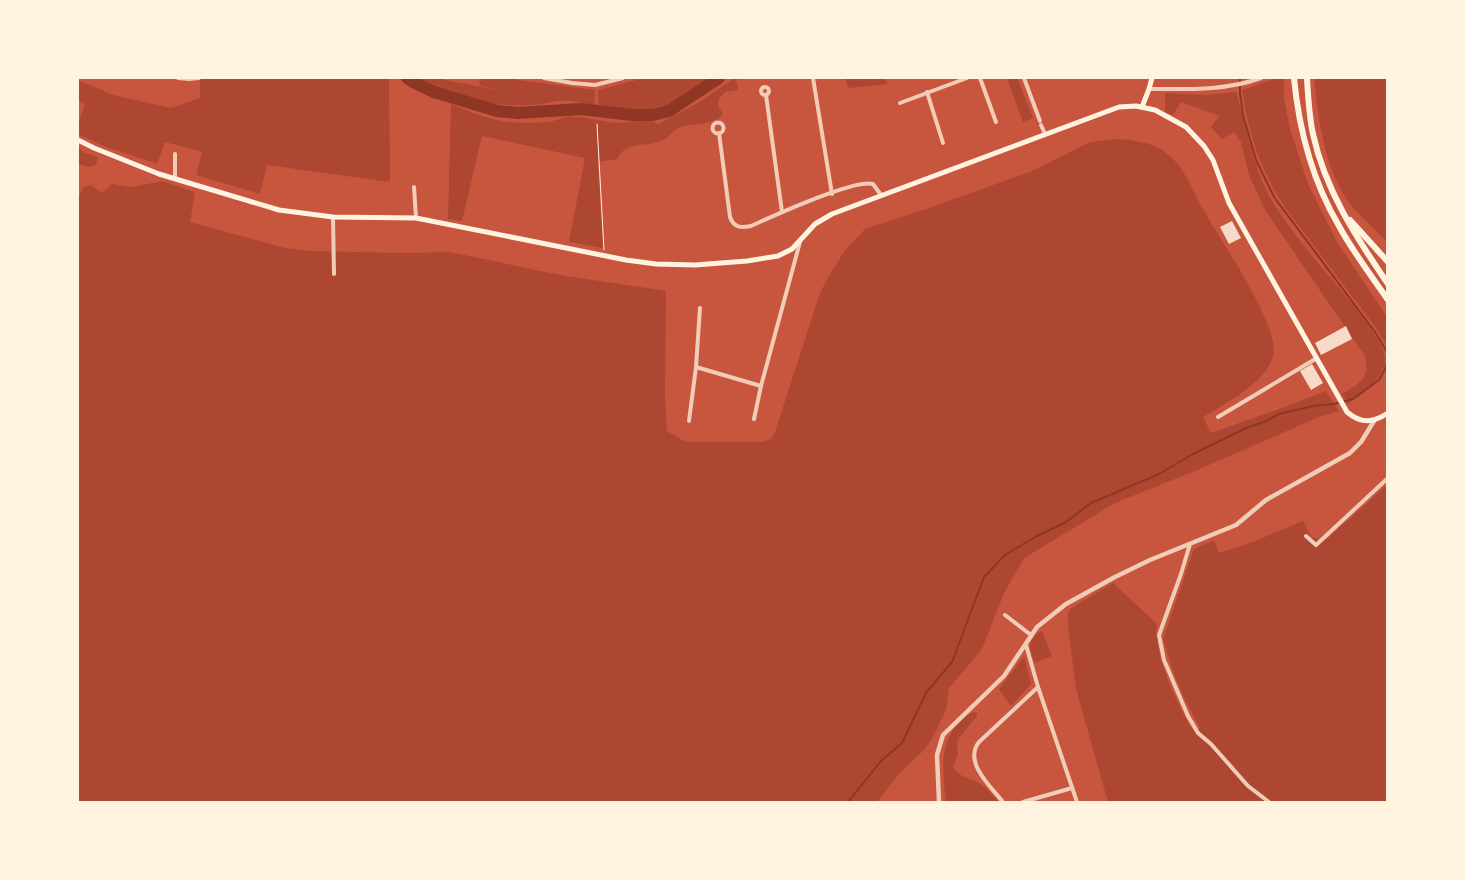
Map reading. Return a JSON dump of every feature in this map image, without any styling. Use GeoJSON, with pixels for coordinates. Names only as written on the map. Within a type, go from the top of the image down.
{"type":"FeatureCollection","features":[{"type":"Feature","properties":{"kind":"highway"},"geometry":{"type":"LineString","coordinates":[[1294,78],[1304,144],[1321,192],[1339,227],[1388,300]]}},
{"type":"Feature","properties":{"kind":"highway"},"geometry":{"type":"LineString","coordinates":[[1307,78],[1313,135],[1324,169],[1341,210],[1388,284]]}},
{"type":"Feature","properties":{"kind":"highway"},"geometry":{"type":"LineString","coordinates":[[1341,210],[1388,262]]}},
{"type":"Feature","properties":{"kind":"main road"},"geometry":{"type":"LineString","coordinates":[[1142,107],[1152,78]]}},
{"type":"Feature","properties":{"kind":"main road"},"geometry":{"type":"LineString","coordinates":[[78,140],[134,165],[174,179],[279,210],[333,217],[416,218],[650,264],[704,265],[778,256],[792,249],[812,227],[825,217],[1119,107],[1142,107],[1155,110],[1179,123],[1204,146],[1212,160],[1229,204],[1344,408],[1349,414],[1368,422],[1374,421],[1388,413]]}},
{"type":"Feature","properties":{"kind":"street"},"geometry":{"type":"LineString","coordinates":[[178,78],[199,78]]}},
{"type":"Feature","properties":{"kind":"street"},"geometry":{"type":"LineString","coordinates":[[544,78],[596,85],[623,78]]}},
{"type":"Feature","properties":{"kind":"street"},"geometry":{"type":"LineString","coordinates":[[813,78],[832,194]]}},
{"type":"Feature","properties":{"kind":"street"},"geometry":{"type":"LineString","coordinates":[[900,102],[967,78]]}},
{"type":"Feature","properties":{"kind":"street"},"geometry":{"type":"LineString","coordinates":[[980,78],[996,122]]}},
{"type":"Feature","properties":{"kind":"street"},"geometry":{"type":"LineString","coordinates":[[1024,78],[1045,134]]}},
{"type":"Feature","properties":{"kind":"street"},"geometry":{"type":"LineString","coordinates":[[1149,89],[1204,89],[1234,86],[1261,78]]}},
{"type":"Feature","properties":{"kind":"street"},"geometry":{"type":"LineString","coordinates":[[927,92],[943,143]]}},
{"type":"Feature","properties":{"kind":"street"},"geometry":{"type":"LineString","coordinates":[[766,95],[782,212]]}},
{"type":"Feature","properties":{"kind":"street"},"geometry":{"type":"LineString","coordinates":[[719,133],[730,217],[733,223],[740,227],[743,228],[856,185],[868,183],[875,186],[882,195]]}},
{"type":"Feature","properties":{"kind":"street"},"geometry":{"type":"LineString","coordinates":[[174,179],[175,154]]}},
{"type":"Feature","properties":{"kind":"street"},"geometry":{"type":"LineString","coordinates":[[414,187],[416,218]]}},
{"type":"Feature","properties":{"kind":"street"},"geometry":{"type":"LineString","coordinates":[[333,217],[334,274]]}},
{"type":"Feature","properties":{"kind":"street"},"geometry":{"type":"LineString","coordinates":[[754,419],[800,240]]}},
{"type":"Feature","properties":{"kind":"street"},"geometry":{"type":"LineString","coordinates":[[689,421],[696,368],[700,308]]}},
{"type":"Feature","properties":{"kind":"street"},"geometry":{"type":"LineString","coordinates":[[1218,417],[1317,358]]}},
{"type":"Feature","properties":{"kind":"street"},"geometry":{"type":"LineString","coordinates":[[696,368],[761,386]]}},
{"type":"Feature","properties":{"kind":"street"},"geometry":{"type":"LineString","coordinates":[[939,802],[938,754],[943,735],[1004,676],[1031,635],[1046,618],[1075,598],[1150,560],[1236,525],[1266,500],[1350,453],[1361,442],[1374,421]]}},
{"type":"Feature","properties":{"kind":"street"},"geometry":{"type":"LineString","coordinates":[[1306,536],[1316,545],[1388,478]]}},
{"type":"Feature","properties":{"kind":"street"},"geometry":{"type":"LineString","coordinates":[[1190,544],[1158,640],[1169,674],[1198,733],[1248,786],[1269,802]]}},
{"type":"Feature","properties":{"kind":"street"},"geometry":{"type":"LineString","coordinates":[[1005,615],[1031,635]]}},
{"type":"Feature","properties":{"kind":"street"},"geometry":{"type":"LineString","coordinates":[[1026,645],[1038,687],[1077,802]]}},
{"type":"Feature","properties":{"kind":"street"},"geometry":{"type":"LineString","coordinates":[[1003,802],[977,768],[974,758],[976,747],[1038,687]]}},
{"type":"Feature","properties":{"kind":"street"},"geometry":{"type":"LineString","coordinates":[[1023,802],[1072,788]]}},
{"type":"Feature","properties":{"kind":"path"},"geometry":{"type":"LineString","coordinates":[[597,124],[604,256]]}},
{"type":"Feature","properties":{"kind":"shaded area"},"geometry":{"type":"Polygon","coordinates":[[[200,78],[389,78],[390,182],[267,165],[260,194],[196,175],[202,152],[165,142],[157,164],[106,147],[78,134],[78,124],[85,104],[78,100],[78,80],[113,95],[171,108],[200,98],[200,78]]]}},
{"type":"Feature","properties":{"kind":"shaded area"},"geometry":{"type":"Polygon","coordinates":[[[417,78],[444,78],[444,80],[505,91],[479,85],[480,78],[518,78],[515,93],[518,80],[595,90],[594,107],[567,101],[533,105],[488,103],[457,97],[430,86],[417,78]]]}},
{"type":"Feature","properties":{"kind":"shaded area"},"geometry":{"type":"Polygon","coordinates":[[[644,78],[715,78],[681,101],[662,109],[636,112],[599,107],[598,90],[644,78]]]}},
{"type":"Feature","properties":{"kind":"shaded area"},"geometry":{"type":"Polygon","coordinates":[[[735,78],[740,78],[736,80],[738,90],[725,92],[718,100],[718,106],[723,114],[720,118],[710,122],[680,127],[661,141],[631,146],[624,150],[617,159],[598,162],[603,248],[569,242],[585,158],[482,136],[462,221],[448,219],[451,104],[487,118],[509,122],[548,122],[571,117],[614,123],[648,121],[658,124],[700,102],[735,78]]]}},
{"type":"Feature","properties":{"kind":"shaded area"},"geometry":{"type":"Polygon","coordinates":[[[846,78],[884,78],[888,84],[848,88],[846,78]]]}},
{"type":"Feature","properties":{"kind":"shaded area"},"geometry":{"type":"Polygon","coordinates":[[[1007,78],[1017,78],[1033,118],[1023,122],[1007,78]]]}},
{"type":"Feature","properties":{"kind":"shaded area"},"geometry":{"type":"Polygon","coordinates":[[[1277,78],[1284,78],[1284,98],[1290,129],[1308,184],[1337,242],[1387,317],[1387,346],[1376,328],[1284,206],[1262,165],[1248,121],[1242,90],[1277,78]]]}},
{"type":"Feature","properties":{"kind":"shaded area"},"geometry":{"type":"Polygon","coordinates":[[[1314,78],[1387,78],[1387,242],[1354,209],[1338,183],[1323,139],[1314,78]]]}},
{"type":"Feature","properties":{"kind":"shaded area"},"geometry":{"type":"Polygon","coordinates":[[[1236,92],[1251,149],[1261,177],[1274,204],[1287,224],[1366,322],[1382,348],[1385,358],[1384,366],[1377,379],[1348,404],[1342,394],[1362,380],[1366,370],[1365,356],[1265,210],[1249,175],[1241,142],[1234,132],[1222,139],[1211,127],[1219,116],[1181,102],[1173,115],[1165,112],[1165,93],[1207,95],[1236,92]]]}},
{"type":"Feature","properties":{"kind":"shaded area"},"geometry":{"type":"Polygon","coordinates":[[[1114,139],[1137,141],[1151,145],[1164,151],[1176,162],[1251,289],[1270,331],[1274,351],[1269,366],[1244,391],[1203,417],[1211,433],[1326,391],[1339,411],[1319,417],[1195,471],[1115,503],[1024,558],[1004,593],[982,649],[949,688],[946,710],[932,739],[924,750],[897,776],[877,802],[78,802],[78,200],[83,187],[91,185],[102,193],[112,184],[132,187],[162,181],[195,192],[190,222],[285,248],[309,251],[450,252],[560,275],[666,291],[665,394],[667,431],[682,440],[690,442],[762,442],[769,440],[774,435],[820,293],[845,250],[865,229],[1035,170],[1090,142],[1114,139]]]}},
{"type":"Feature","properties":{"kind":"shaded area"},"geometry":{"type":"Polygon","coordinates":[[[78,148],[85,153],[96,156],[98,159],[95,165],[89,167],[78,164],[78,148]]]}},
{"type":"Feature","properties":{"kind":"shaded area"},"geometry":{"type":"Polygon","coordinates":[[[1387,485],[1387,802],[1108,802],[1076,689],[1068,626],[1070,609],[1113,583],[1157,624],[1156,635],[1162,663],[1181,709],[1194,731],[1200,728],[1186,702],[1173,671],[1163,639],[1194,549],[1214,540],[1219,553],[1253,542],[1303,521],[1311,537],[1323,540],[1328,538],[1387,485]]]}},
{"type":"Feature","properties":{"kind":"shaded area"},"geometry":{"type":"Polygon","coordinates":[[[1042,631],[1052,656],[1035,663],[1031,654],[1031,645],[1034,637],[1042,631]]]}},
{"type":"Feature","properties":{"kind":"shaded area"},"geometry":{"type":"Polygon","coordinates":[[[1024,656],[1031,684],[1011,706],[999,689],[1024,656]]]}},
{"type":"Feature","properties":{"kind":"shaded area"},"geometry":{"type":"Polygon","coordinates":[[[974,712],[977,713],[977,716],[958,739],[958,754],[953,766],[958,773],[984,786],[999,802],[946,802],[943,761],[947,742],[958,724],[974,712]]]}},
{"type":"Feature","properties":{"kind":"building"},"geometry":{"type":"Polygon","coordinates":[[[1232,221],[1241,238],[1229,244],[1220,227],[1232,221]]]}},
{"type":"Feature","properties":{"kind":"building"},"geometry":{"type":"Polygon","coordinates":[[[1346,326],[1352,339],[1321,355],[1315,343],[1346,326]]]}},
{"type":"Feature","properties":{"kind":"building"},"geometry":{"type":"Polygon","coordinates":[[[1312,364],[1323,383],[1311,390],[1300,371],[1312,364]]]}},
{"type":"Feature","properties":{"kind":"waterway"},"geometry":{"type":"LineString","coordinates":[[407,78],[434,92],[497,111],[518,113],[581,109],[632,115],[653,115],[669,111],[719,78]]}},
{"type":"Feature","properties":{"kind":"waterway"},"geometry":{"type":"LineString","coordinates":[[1240,78],[1243,115],[1256,160],[1274,197],[1375,332],[1388,356]]}},
{"type":"Feature","properties":{"kind":"waterway"},"geometry":{"type":"LineString","coordinates":[[848,802],[881,761],[902,743],[926,693],[952,662],[984,577],[1005,555],[1066,522],[1091,503],[1159,474],[1193,454],[1244,429],[1279,414],[1353,399],[1379,380],[1388,359]]}}]}
